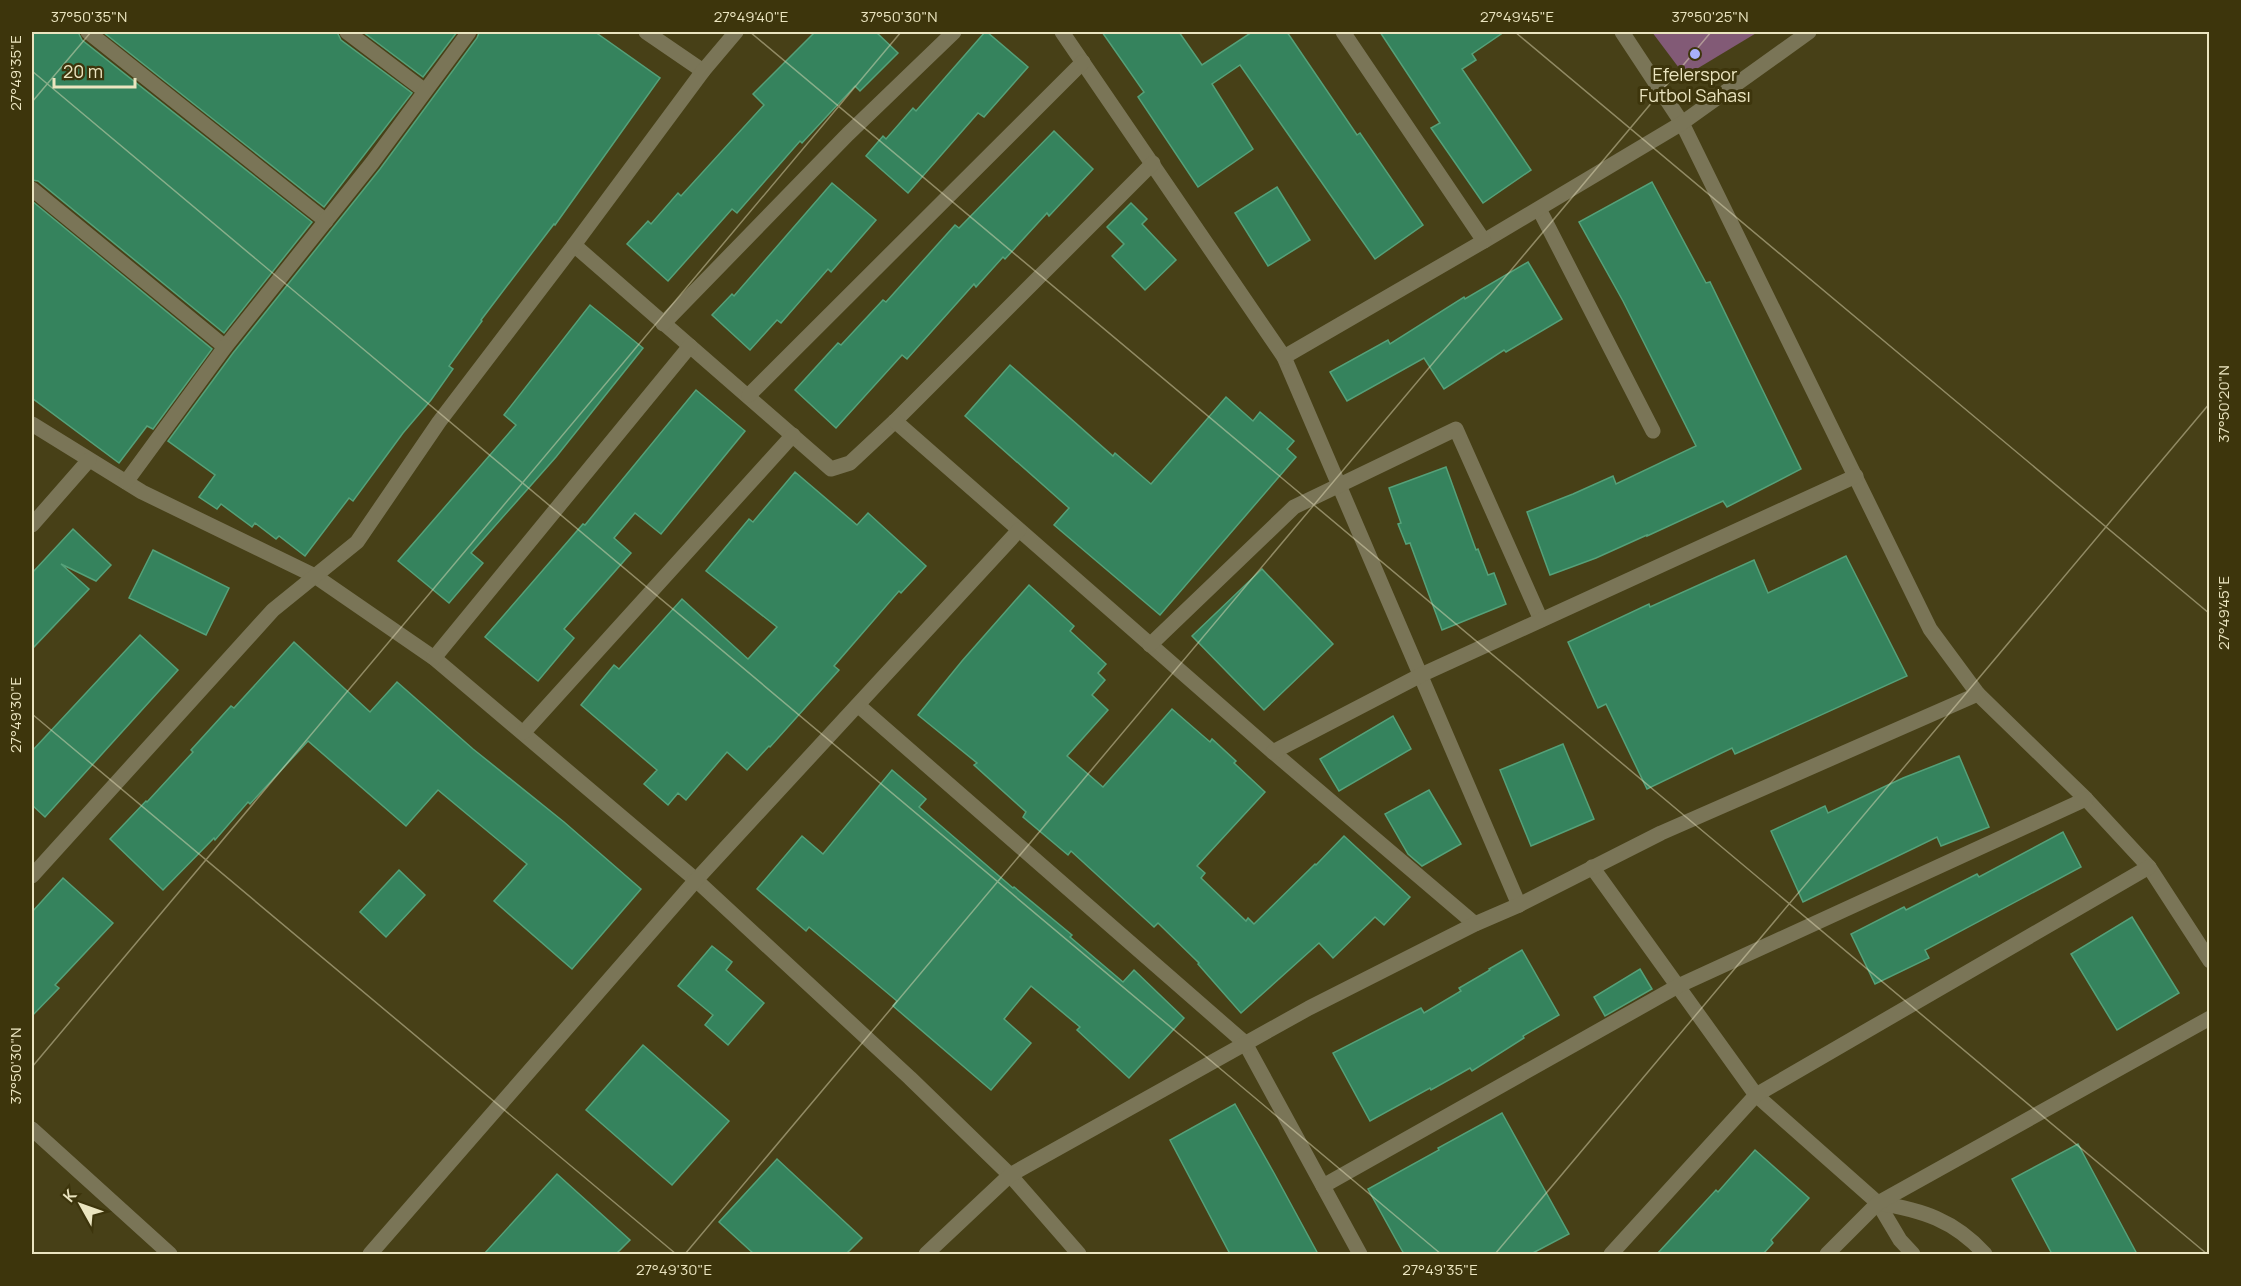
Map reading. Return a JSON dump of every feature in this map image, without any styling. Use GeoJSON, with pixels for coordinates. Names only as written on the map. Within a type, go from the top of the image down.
{"type":"FeatureCollection","features":[{"type":"Feature","properties":{"kind":"street"},"geometry":{"type":"LineString","coordinates":[[88,32],[326,221]]}},
{"type":"Feature","properties":{"kind":"street"},"geometry":{"type":"LineString","coordinates":[[347,32],[425,91]]}},
{"type":"Feature","properties":{"kind":"street"},"geometry":{"type":"LineString","coordinates":[[126,482],[225,347],[326,221],[469,32]]}},
{"type":"Feature","properties":{"kind":"street"},"geometry":{"type":"LineString","coordinates":[[646,32],[703,71]]}},
{"type":"Feature","properties":{"kind":"street"},"geometry":{"type":"LineString","coordinates":[[32,876],[273,610],[357,542],[439,422],[703,71],[736,32]]}},
{"type":"Feature","properties":{"kind":"street"},"geometry":{"type":"LineString","coordinates":[[663,324],[848,134],[954,32]]}},
{"type":"Feature","properties":{"kind":"street"},"geometry":{"type":"LineString","coordinates":[[1062,32],[1284,357],[1519,905]]}},
{"type":"Feature","properties":{"kind":"street"},"geometry":{"type":"LineString","coordinates":[[1343,32],[1484,242]]}},
{"type":"Feature","properties":{"kind":"street"},"geometry":{"type":"LineString","coordinates":[[1622,32],[1682,123],[1930,629],[1978,694],[2086,799],[2149,867],[2210,961]]}},
{"type":"Feature","properties":{"kind":"street"},"geometry":{"type":"LineString","coordinates":[[1284,357],[1484,242],[1682,123],[1809,32]]}},
{"type":"Feature","properties":{"kind":"street"},"geometry":{"type":"LineString","coordinates":[[749,395],[1083,62]]}},
{"type":"Feature","properties":{"kind":"street"},"geometry":{"type":"LineString","coordinates":[[574,245],[663,324],[749,395],[831,469],[850,463],[895,421],[1153,163]]}},
{"type":"Feature","properties":{"kind":"street"},"geometry":{"type":"LineString","coordinates":[[32,189],[225,347]]}},
{"type":"Feature","properties":{"kind":"street"},"geometry":{"type":"LineString","coordinates":[[1539,209],[1653,431]]}},
{"type":"Feature","properties":{"kind":"street"},"geometry":{"type":"LineString","coordinates":[[434,658],[690,346]]}},
{"type":"Feature","properties":{"kind":"street"},"geometry":{"type":"LineString","coordinates":[[895,421],[1273,752],[1475,924]]}},
{"type":"Feature","properties":{"kind":"street"},"geometry":{"type":"LineString","coordinates":[[32,424],[142,492],[315,576],[434,658],[696,880],[1010,1174],[1079,1254]]}},
{"type":"Feature","properties":{"kind":"street"},"geometry":{"type":"LineString","coordinates":[[1150,645],[1294,507],[1456,429],[1541,620]]}},
{"type":"Feature","properties":{"kind":"street"},"geometry":{"type":"LineString","coordinates":[[524,732],[793,435]]}},
{"type":"Feature","properties":{"kind":"street"},"geometry":{"type":"LineString","coordinates":[[32,525],[89,460]]}},
{"type":"Feature","properties":{"kind":"street"},"geometry":{"type":"LineString","coordinates":[[1273,752],[1421,675],[1856,476]]}},
{"type":"Feature","properties":{"kind":"street"},"geometry":{"type":"LineString","coordinates":[[370,1254],[696,880],[1019,530]]}},
{"type":"Feature","properties":{"kind":"street"},"geometry":{"type":"LineString","coordinates":[[926,1254],[1010,1174],[1309,1008],[1661,833],[1978,694]]}},
{"type":"Feature","properties":{"kind":"street"},"geometry":{"type":"LineString","coordinates":[[859,706],[1245,1043],[1360,1254]]}},
{"type":"Feature","properties":{"kind":"street"},"geometry":{"type":"LineString","coordinates":[[1323,1186],[1678,986],[2086,799]]}},
{"type":"Feature","properties":{"kind":"street"},"geometry":{"type":"LineString","coordinates":[[1592,867],[1756,1095],[1878,1203],[1900,1240],[1913,1254]]}},
{"type":"Feature","properties":{"kind":"street"},"geometry":{"type":"LineString","coordinates":[[1611,1254],[1756,1095],[2149,867]]}},
{"type":"Feature","properties":{"kind":"street"},"geometry":{"type":"LineString","coordinates":[[1827,1254],[1878,1203],[2210,1018]]}},
{"type":"Feature","properties":{"kind":"street"},"geometry":{"type":"LineString","coordinates":[[32,1129],[170,1254]]}},
{"type":"Feature","properties":{"kind":"street"},"geometry":{"type":"LineString","coordinates":[[1878,1203],[1909,1208],[1947,1222],[1973,1241],[1985,1254]]}},
{"type":"Feature","properties":{"kind":"shaded area","name":"Efelerspor Futbol Sahası"},"geometry":{"type":"Polygon","coordinates":[[[1652,32],[1758,32],[1685,76],[1652,32]]]}},
{"type":"Feature","properties":{"kind":"building"},"geometry":{"type":"Polygon","coordinates":[[[32,32],[78,32],[82,40],[312,222],[224,333],[38,181],[32,180],[32,32]]]}},
{"type":"Feature","properties":{"kind":"building"},"geometry":{"type":"Polygon","coordinates":[[[103,32],[337,32],[341,40],[412,93],[324,207],[103,32]]]}},
{"type":"Feature","properties":{"kind":"building"},"geometry":{"type":"Polygon","coordinates":[[[363,32],[457,32],[423,77],[363,32]]]}},
{"type":"Feature","properties":{"kind":"building"},"geometry":{"type":"Polygon","coordinates":[[[595,32],[660,78],[555,225],[481,320],[449,366],[453,369],[431,400],[403,433],[353,501],[349,498],[305,556],[279,536],[276,539],[255,523],[252,527],[221,504],[217,509],[199,497],[215,475],[168,441],[233,353],[380,169],[479,33],[595,32]]]}},
{"type":"Feature","properties":{"kind":"building"},"geometry":{"type":"Polygon","coordinates":[[[815,32],[876,32],[898,53],[860,91],[855,86],[802,143],[800,141],[737,213],[732,209],[668,281],[627,244],[648,221],[651,224],[678,193],[681,196],[764,105],[753,94],[815,32]]]}},
{"type":"Feature","properties":{"kind":"building"},"geometry":{"type":"Polygon","coordinates":[[[985,32],[1028,67],[984,117],[978,113],[908,193],[866,156],[883,136],[886,139],[913,108],[916,111],[985,32]]]}},
{"type":"Feature","properties":{"kind":"building"},"geometry":{"type":"Polygon","coordinates":[[[1102,32],[1179,32],[1202,65],[1252,32],[1287,32],[1357,135],[1360,133],[1423,225],[1375,259],[1240,65],[1212,84],[1253,149],[1198,187],[1138,97],[1144,92],[1102,32]]]}},
{"type":"Feature","properties":{"kind":"building"},"geometry":{"type":"Polygon","coordinates":[[[1380,32],[1504,32],[1472,54],[1476,60],[1462,69],[1531,170],[1483,203],[1431,128],[1440,123],[1380,32]]]}},
{"type":"Feature","properties":{"kind":"building"},"geometry":{"type":"Polygon","coordinates":[[[1054,131],[1093,169],[1049,216],[1047,213],[1005,259],[1003,257],[976,287],[974,284],[907,359],[902,355],[836,428],[795,390],[838,343],[841,345],[883,300],[886,302],[955,225],[959,228],[1054,131]]]}},
{"type":"Feature","properties":{"kind":"building"},"geometry":{"type":"Polygon","coordinates":[[[1652,182],[1706,283],[1710,282],[1801,469],[1727,507],[1723,501],[1596,558],[1550,575],[1527,512],[1613,476],[1616,484],[1696,446],[1623,301],[1579,222],[1652,182]]]}},
{"type":"Feature","properties":{"kind":"building"},"geometry":{"type":"Polygon","coordinates":[[[832,183],[876,220],[831,272],[828,269],[781,323],[777,320],[750,350],[712,315],[732,294],[734,296],[832,183]]]}},
{"type":"Feature","properties":{"kind":"building"},"geometry":{"type":"Polygon","coordinates":[[[1277,187],[1310,240],[1268,266],[1235,213],[1277,187]]]}},
{"type":"Feature","properties":{"kind":"building"},"geometry":{"type":"Polygon","coordinates":[[[32,201],[212,349],[153,429],[147,426],[119,463],[32,398],[32,201]]]}},
{"type":"Feature","properties":{"kind":"building"},"geometry":{"type":"Polygon","coordinates":[[[1131,203],[1147,219],[1142,224],[1176,260],[1145,290],[1112,256],[1124,244],[1107,227],[1131,203]]]}},
{"type":"Feature","properties":{"kind":"building"},"geometry":{"type":"Polygon","coordinates":[[[1528,262],[1562,319],[1506,352],[1504,350],[1444,389],[1424,358],[1347,401],[1330,372],[1388,340],[1390,344],[1464,297],[1465,299],[1528,262]]]}},
{"type":"Feature","properties":{"kind":"building"},"geometry":{"type":"Polygon","coordinates":[[[590,305],[643,348],[556,457],[471,553],[483,563],[449,603],[398,561],[516,425],[504,415],[590,305]]]}},
{"type":"Feature","properties":{"kind":"building"},"geometry":{"type":"Polygon","coordinates":[[[1010,365],[1113,456],[1115,453],[1151,484],[1226,397],[1253,421],[1260,412],[1294,441],[1287,449],[1296,457],[1160,615],[1054,525],[1069,508],[965,416],[1010,365]]]}},
{"type":"Feature","properties":{"kind":"building"},"geometry":{"type":"Polygon","coordinates":[[[696,390],[745,431],[661,534],[635,513],[614,538],[631,553],[564,629],[574,638],[538,681],[485,637],[583,524],[585,525],[696,390]]]}},
{"type":"Feature","properties":{"kind":"building"},"geometry":{"type":"Polygon","coordinates":[[[1446,467],[1476,550],[1478,549],[1488,575],[1494,573],[1506,604],[1442,630],[1410,543],[1406,544],[1398,524],[1401,523],[1389,488],[1446,467]]]}},
{"type":"Feature","properties":{"kind":"building"},"geometry":{"type":"Polygon","coordinates":[[[795,472],[857,525],[868,513],[926,566],[901,593],[899,591],[834,666],[839,670],[747,770],[727,752],[686,800],[678,793],[668,805],[644,784],[657,770],[581,705],[614,665],[619,669],[682,599],[748,659],[777,627],[706,571],[749,519],[753,522],[795,472]]]}},
{"type":"Feature","properties":{"kind":"building"},"geometry":{"type":"Polygon","coordinates":[[[73,529],[111,565],[96,581],[61,564],[89,589],[32,649],[32,573],[73,529]]]}},
{"type":"Feature","properties":{"kind":"building"},"geometry":{"type":"Polygon","coordinates":[[[153,550],[229,588],[206,635],[129,598],[153,550]]]}},
{"type":"Feature","properties":{"kind":"building"},"geometry":{"type":"Polygon","coordinates":[[[1846,556],[1907,676],[1735,754],[1732,748],[1647,789],[1606,704],[1598,708],[1568,642],[1649,604],[1650,607],[1754,560],[1768,593],[1846,556]]]}},
{"type":"Feature","properties":{"kind":"building"},"geometry":{"type":"Polygon","coordinates":[[[1262,569],[1333,644],[1264,710],[1192,636],[1262,569]]]}},
{"type":"Feature","properties":{"kind":"building"},"geometry":{"type":"Polygon","coordinates":[[[1029,585],[1074,626],[1070,631],[1106,664],[1098,673],[1105,680],[1092,695],[1108,710],[1067,756],[1103,787],[1172,709],[1210,742],[1212,739],[1265,792],[1197,866],[1205,873],[1201,878],[1246,921],[1248,918],[1254,924],[1344,836],[1410,897],[1384,925],[1375,917],[1333,958],[1319,943],[1241,1013],[1199,963],[1158,923],[1154,927],[1071,851],[1068,855],[1023,817],[1026,812],[974,765],[977,763],[918,715],[1029,585]]]}},
{"type":"Feature","properties":{"kind":"building"},"geometry":{"type":"Polygon","coordinates":[[[140,635],[178,670],[45,817],[32,805],[32,751],[140,635]]]}},
{"type":"Feature","properties":{"kind":"building"},"geometry":{"type":"Polygon","coordinates":[[[294,642],[370,712],[397,682],[473,749],[564,822],[641,889],[572,969],[494,901],[527,864],[438,790],[406,826],[308,741],[250,804],[248,802],[215,840],[214,838],[163,890],[110,839],[193,752],[191,750],[231,706],[234,708],[294,642]]]}},
{"type":"Feature","properties":{"kind":"building"},"geometry":{"type":"Polygon","coordinates":[[[1393,716],[1411,749],[1339,791],[1320,759],[1393,716]]]}},
{"type":"Feature","properties":{"kind":"building"},"geometry":{"type":"Polygon","coordinates":[[[1563,744],[1594,819],[1531,846],[1500,770],[1563,744]]]}},
{"type":"Feature","properties":{"kind":"building"},"geometry":{"type":"Polygon","coordinates":[[[1959,756],[1989,827],[1941,846],[1937,837],[1803,902],[1771,831],[1825,806],[1828,813],[1903,778],[1959,756]]]}},
{"type":"Feature","properties":{"kind":"building"},"geometry":{"type":"Polygon","coordinates":[[[892,770],[926,799],[919,807],[1013,888],[1072,935],[1070,937],[1123,982],[1134,970],[1184,1018],[1129,1078],[1077,1030],[1080,1027],[1031,986],[1004,1019],[1031,1043],[991,1090],[893,1006],[897,1001],[809,927],[806,931],[757,889],[802,836],[823,854],[892,770]]]}},
{"type":"Feature","properties":{"kind":"building"},"geometry":{"type":"Polygon","coordinates":[[[1429,790],[1461,844],[1422,866],[1408,854],[1385,814],[1429,790]]]}},
{"type":"Feature","properties":{"kind":"building"},"geometry":{"type":"Polygon","coordinates":[[[2063,832],[2081,867],[1925,950],[1929,958],[1875,984],[1851,934],[1904,907],[1906,910],[1977,874],[1979,877],[2063,832]]]}},
{"type":"Feature","properties":{"kind":"building"},"geometry":{"type":"Polygon","coordinates":[[[399,870],[425,895],[386,937],[360,912],[399,870]]]}},
{"type":"Feature","properties":{"kind":"building"},"geometry":{"type":"Polygon","coordinates":[[[63,878],[113,923],[55,985],[59,988],[32,1016],[32,912],[63,878]]]}},
{"type":"Feature","properties":{"kind":"building"},"geometry":{"type":"Polygon","coordinates":[[[2132,917],[2179,993],[2117,1030],[2071,954],[2132,917]]]}},
{"type":"Feature","properties":{"kind":"building"},"geometry":{"type":"Polygon","coordinates":[[[712,946],[732,962],[726,970],[764,1003],[728,1045],[705,1025],[713,1015],[678,986],[712,946]]]}},
{"type":"Feature","properties":{"kind":"building"},"geometry":{"type":"Polygon","coordinates":[[[1522,950],[1559,1015],[1523,1036],[1524,1038],[1472,1071],[1470,1068],[1370,1121],[1333,1053],[1421,1008],[1424,1013],[1461,991],[1459,988],[1522,950]]]}},
{"type":"Feature","properties":{"kind":"building"},"geometry":{"type":"Polygon","coordinates":[[[1640,969],[1652,989],[1605,1016],[1594,997],[1640,969]]]}},
{"type":"Feature","properties":{"kind":"building"},"geometry":{"type":"Polygon","coordinates":[[[643,1045],[729,1121],[672,1185],[586,1110],[643,1045]]]}},
{"type":"Feature","properties":{"kind":"building"},"geometry":{"type":"Polygon","coordinates":[[[1235,1104],[1318,1254],[1230,1254],[1170,1140],[1235,1104]]]}},
{"type":"Feature","properties":{"kind":"building"},"geometry":{"type":"Polygon","coordinates":[[[1502,1113],[1569,1234],[1531,1254],[1404,1254],[1368,1189],[1502,1113]]]}},
{"type":"Feature","properties":{"kind":"building"},"geometry":{"type":"Polygon","coordinates":[[[2078,1144],[2137,1254],[2052,1254],[2012,1179],[2078,1144]]]}},
{"type":"Feature","properties":{"kind":"building"},"geometry":{"type":"Polygon","coordinates":[[[1755,1150],[1809,1198],[1771,1240],[1773,1243],[1763,1254],[1657,1254],[1716,1190],[1718,1192],[1755,1150]]]}},
{"type":"Feature","properties":{"kind":"building"},"geometry":{"type":"Polygon","coordinates":[[[777,1159],[862,1238],[846,1254],[754,1254],[719,1222],[777,1159]]]}},
{"type":"Feature","properties":{"kind":"building"},"geometry":{"type":"Polygon","coordinates":[[[557,1174],[630,1240],[616,1254],[484,1254],[557,1174]]]}},
{"type":"Feature","properties":{"kind":"place","name":"Efelerspor Futbol Sahası"},"geometry":{"type":"Point","coordinates":[1695,54]}}]}
